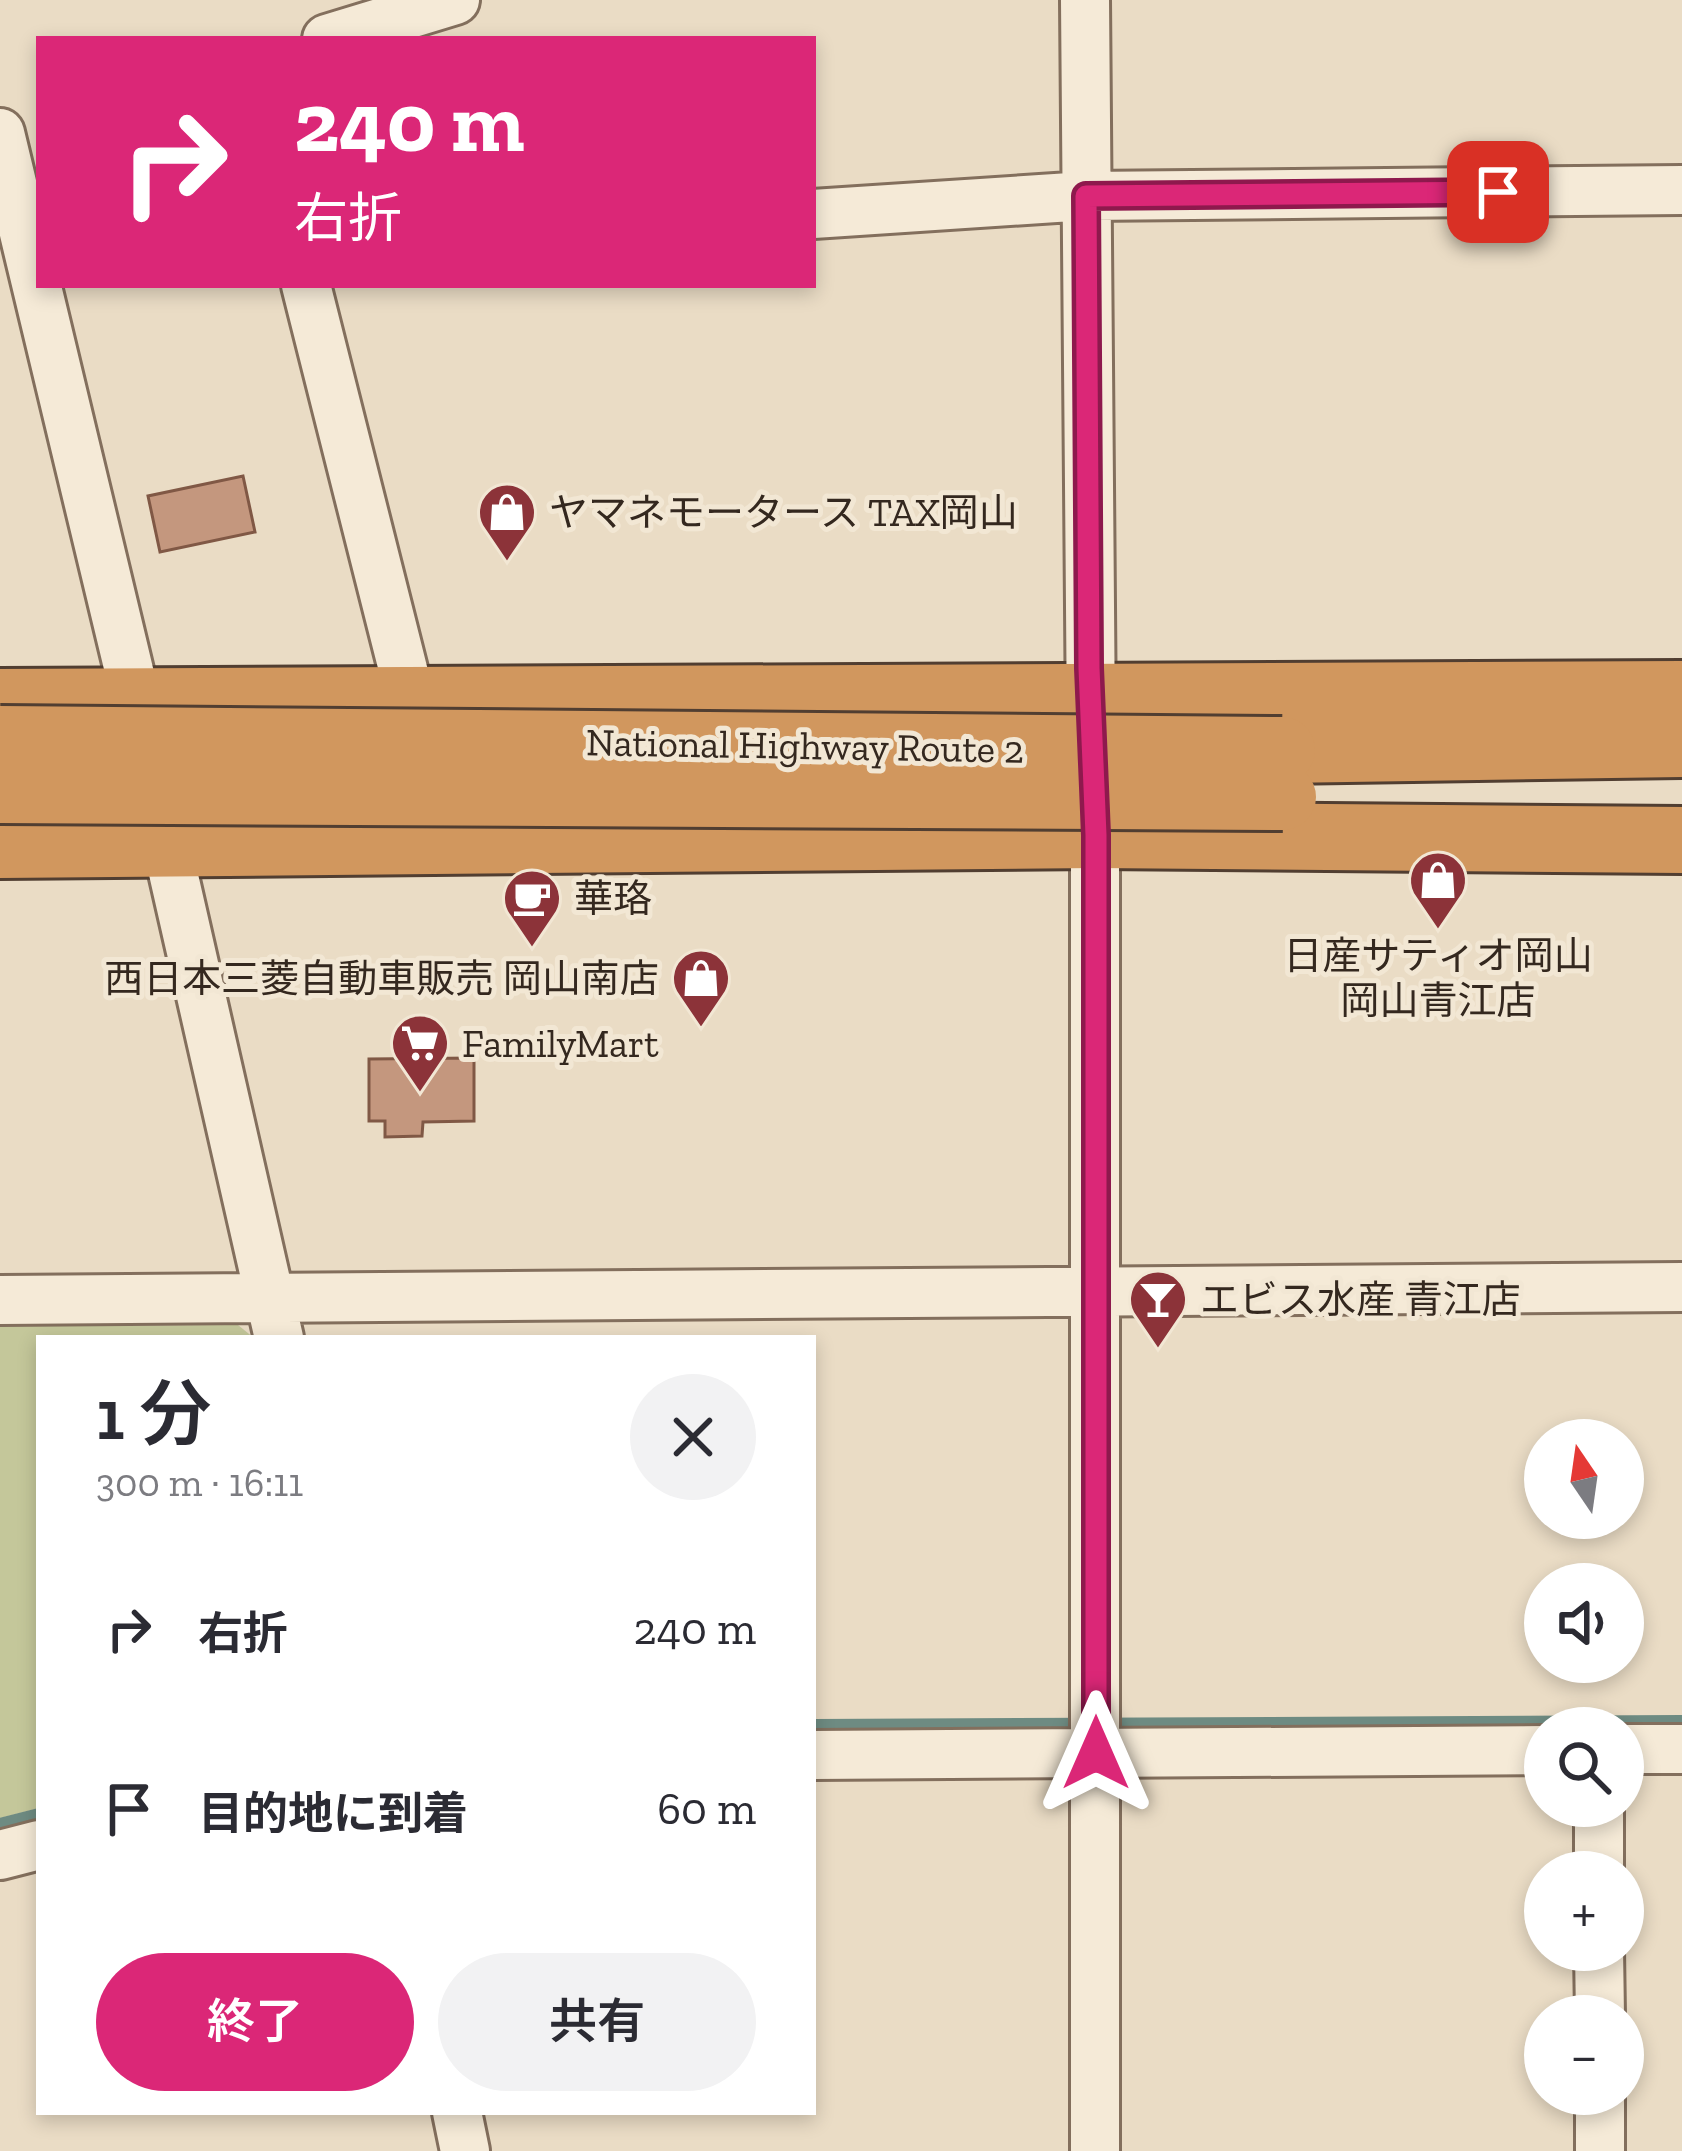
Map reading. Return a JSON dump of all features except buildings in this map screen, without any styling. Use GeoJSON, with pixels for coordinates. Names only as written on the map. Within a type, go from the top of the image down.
{"type":"FeatureCollection","features":[{"type":"Feature","properties":{"kind":"highway"},"geometry":{"type":"LineString","coordinates":[[0,702],[1682,692]]}},
{"type":"Feature","properties":{"kind":"highway","name":"National Highway Route 2"},"geometry":{"type":"LineString","coordinates":[[0,739],[1282,774],[1682,794]]}},
{"type":"Feature","properties":{"kind":"highway","name":"National Highway Route 2"},"geometry":{"type":"LineString","coordinates":[[0,790],[1282,774],[1682,744]]}},
{"type":"Feature","properties":{"kind":"highway"},"geometry":{"type":"LineString","coordinates":[[0,845],[1096,835],[1682,840]]}},
{"type":"Feature","properties":{"kind":"street"},"geometry":{"type":"LineString","coordinates":[[349,36],[455,0]]}},
{"type":"Feature","properties":{"kind":"street"},"geometry":{"type":"LineString","coordinates":[[1085,0],[1090,699],[1096,835],[1095,2151]]}},
{"type":"Feature","properties":{"kind":"street"},"geometry":{"type":"LineString","coordinates":[[12,159],[36,263]]}},
{"type":"Feature","properties":{"kind":"street"},"geometry":{"type":"LineString","coordinates":[[816,214],[1086,196],[1682,190]]}},
{"type":"Feature","properties":{"kind":"street"},"geometry":{"type":"LineString","coordinates":[[42,288],[275,1319]]}},
{"type":"Feature","properties":{"kind":"street"},"geometry":{"type":"LineString","coordinates":[[307,288],[411,701]]}},
{"type":"Feature","properties":{"kind":"street"},"geometry":{"type":"LineString","coordinates":[[0,1300],[275,1319],[1094,1292],[1682,1287]]}},
{"type":"Feature","properties":{"kind":"street"},"geometry":{"type":"LineString","coordinates":[[816,1755],[1096,1734],[1524,1749]]}},
{"type":"Feature","properties":{"kind":"street"},"geometry":{"type":"LineString","coordinates":[[1644,1749],[1682,1749]]}},
{"type":"Feature","properties":{"kind":"street"},"geometry":{"type":"LineString","coordinates":[[0,1855],[36,1846]]}},
{"type":"Feature","properties":{"kind":"street"},"geometry":{"type":"LineString","coordinates":[[458,2115],[465,2151]]}},
{"type":"Feature","properties":{"kind":"street"},"geometry":{"type":"LineString","coordinates":[[1600,2115],[1600,2151]]}},
{"type":"Feature","properties":{"kind":"green space"},"geometry":{"type":"Polygon","coordinates":[[[238,1325],[250,1335],[36,1335],[36,1809],[0,1818],[0,1326],[238,1325]]]}},
{"type":"Feature","properties":{"kind":"waterway"},"geometry":{"type":"LineString","coordinates":[[816,1726],[1682,1722]]}},
{"type":"Feature","properties":{"kind":"waterway"},"geometry":{"type":"LineString","coordinates":[[0,1825],[36,1816]]}},
{"type":"Feature","properties":{"kind":"place","name":"ヤマネモータース TAX岡山"},"geometry":{"type":"Point","coordinates":[507,563]}},
{"type":"Feature","properties":{"kind":"place","name":"日産サティオ岡山 岡山青江店"},"geometry":{"type":"Point","coordinates":[1438,931]}},
{"type":"Feature","properties":{"kind":"place","name":"華珞"},"geometry":{"type":"Point","coordinates":[532,949]}},
{"type":"Feature","properties":{"kind":"place","name":"西日本三菱自動車販売 岡山南店"},"geometry":{"type":"Point","coordinates":[701,1029]}},
{"type":"Feature","properties":{"kind":"place","name":"FamilyMart"},"geometry":{"type":"Point","coordinates":[420,1094]}},
{"type":"Feature","properties":{"kind":"place","name":"エビス水産 青江店"},"geometry":{"type":"Point","coordinates":[1158,1350]}},
{"type":"Feature","properties":{"kind":"route"},"geometry":{"type":"LineString","coordinates":[[1096,1753],[1096,835],[1089,668],[1086,196],[1498,192]]}}]}
